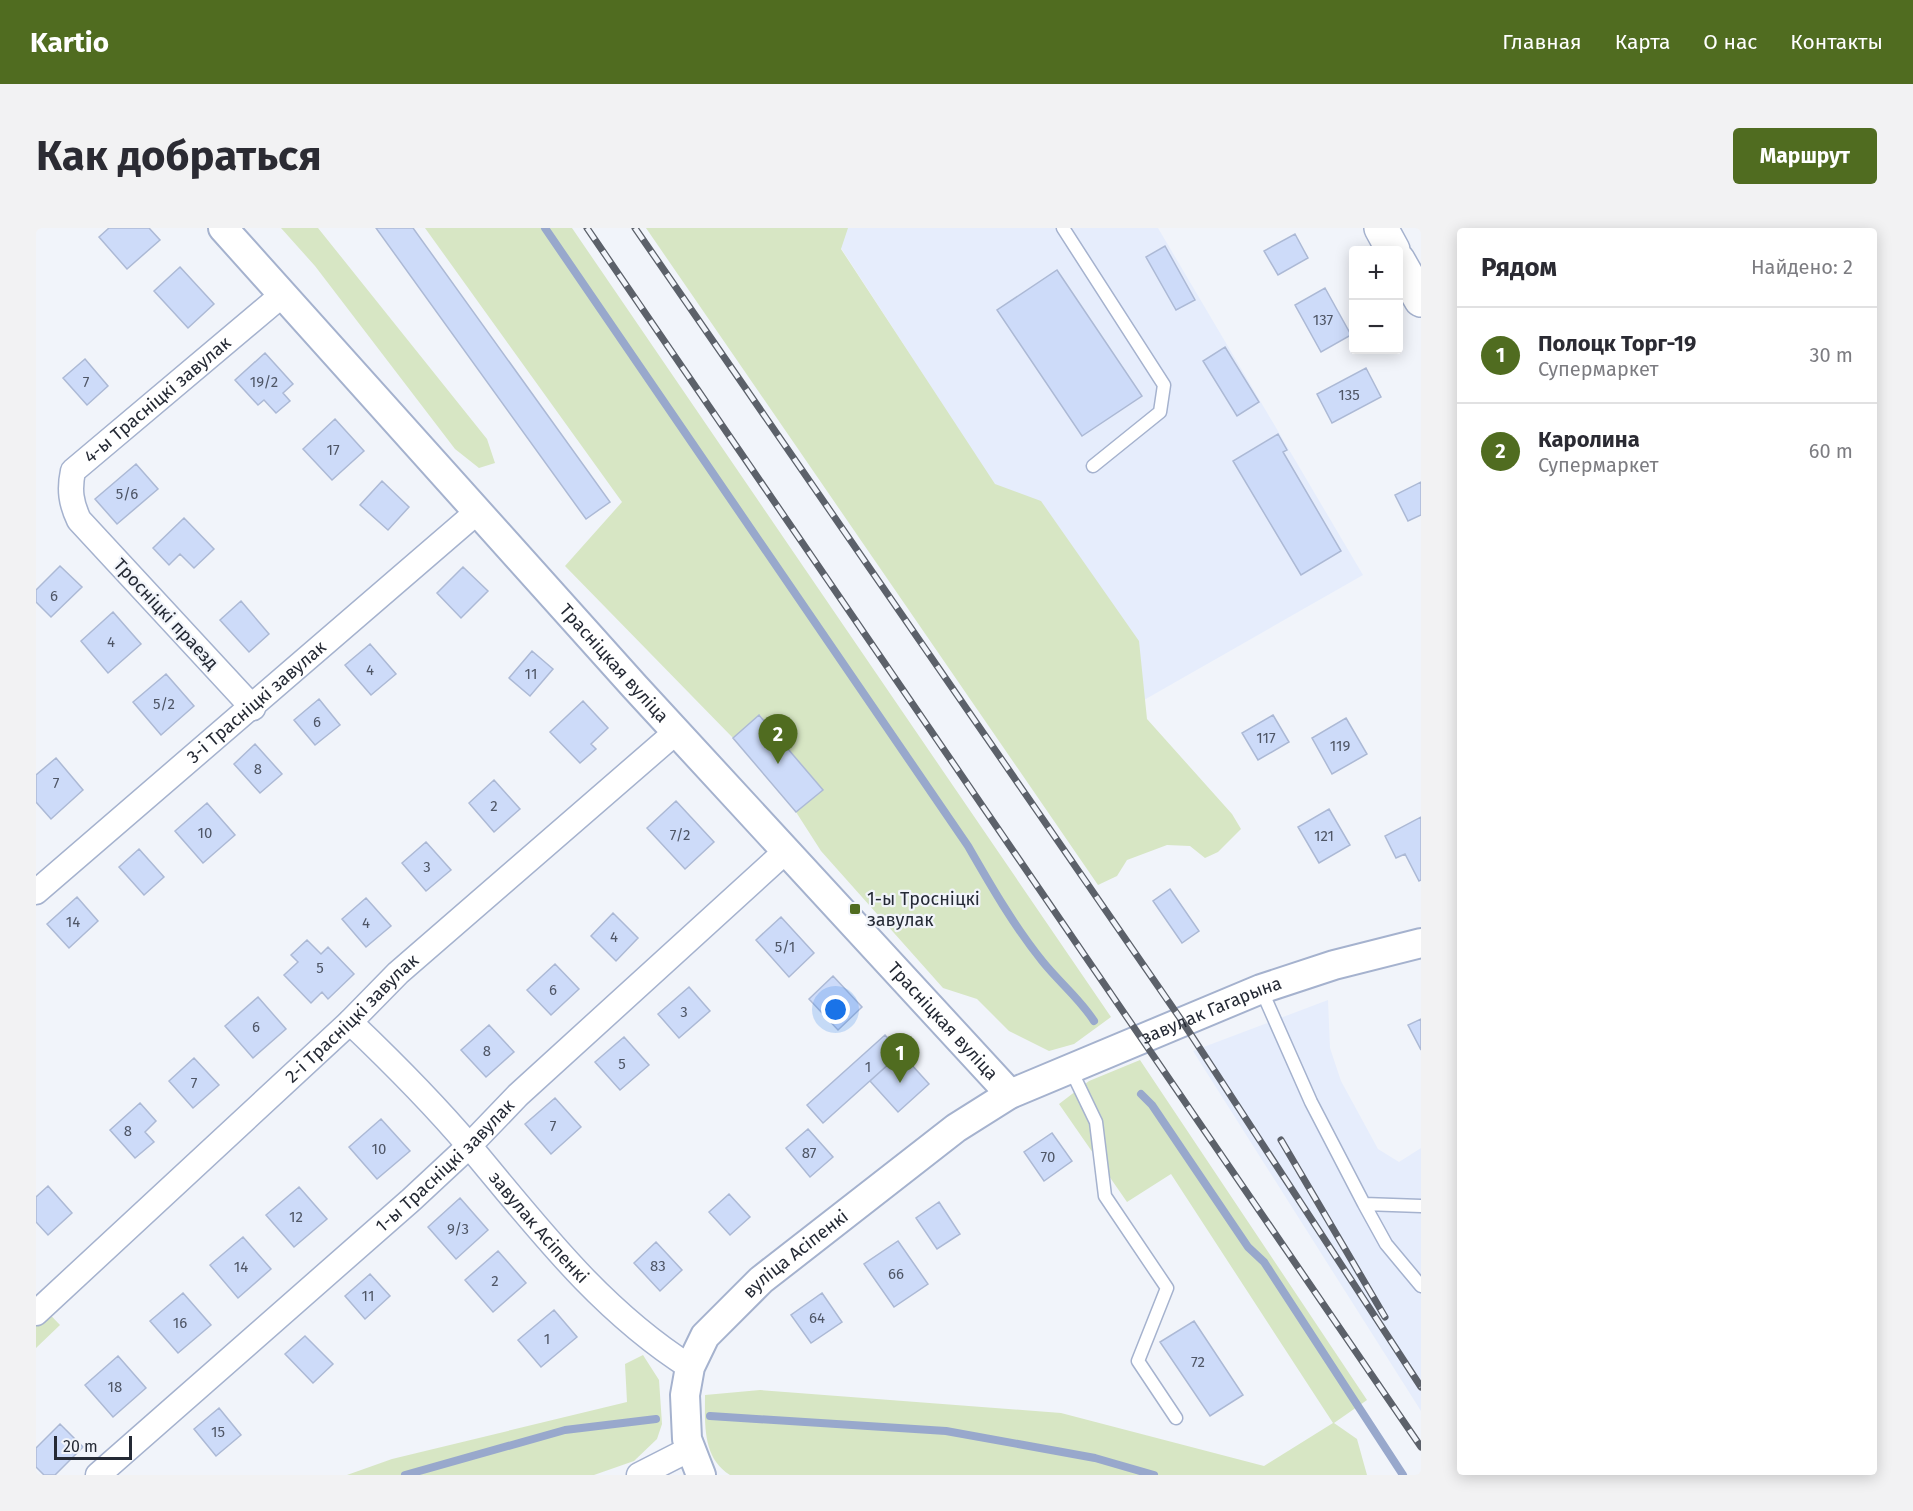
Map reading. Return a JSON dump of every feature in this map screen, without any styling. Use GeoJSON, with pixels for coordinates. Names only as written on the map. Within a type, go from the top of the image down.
{"type":"FeatureCollection","features":[{"type":"Feature","properties":{"kind":"main road"},"geometry":{"type":"LineString","coordinates":[[1381,228],[1391,246]]}},
{"type":"Feature","properties":{"kind":"main road"},"geometry":{"type":"LineString","coordinates":[[1403,269],[1421,300]]}},
{"type":"Feature","properties":{"kind":"street","name":"Трасніцкая вуліца"},"geometry":{"type":"LineString","coordinates":[[223,228],[676,732],[1010,1094]]}},
{"type":"Feature","properties":{"kind":"street","name":"4-ы Трасніцкі завулак"},"geometry":{"type":"LineString","coordinates":[[79,520],[69,488],[73,471],[282,295]]}},
{"type":"Feature","properties":{"kind":"street","name":"3-і Трасніцкі завулак"},"geometry":{"type":"LineString","coordinates":[[36,892],[254,708],[477,512]]}},
{"type":"Feature","properties":{"kind":"street","name":"Тросніцкі праезд"},"geometry":{"type":"LineString","coordinates":[[79,520],[254,708]]}},
{"type":"Feature","properties":{"kind":"street","name":"2-і Трасніцкі завулак"},"geometry":{"type":"LineString","coordinates":[[36,1314],[351,1022],[398,973],[676,732]]}},
{"type":"Feature","properties":{"kind":"street","name":"1-ы Трасніцкі завулак"},"geometry":{"type":"LineString","coordinates":[[98,1475],[469,1146],[518,1095],[786,851]]}},
{"type":"Feature","properties":{"kind":"street","name":"завулак Гагарына"},"geometry":{"type":"LineString","coordinates":[[1010,1094],[1261,989],[1334,965],[1419,946]]}},
{"type":"Feature","properties":{"kind":"street","name":"завулак Асіпенкі"},"geometry":{"type":"LineString","coordinates":[[351,1022],[402,1072],[469,1146],[559,1255],[654,1343],[690,1366]]}},
{"type":"Feature","properties":{"kind":"street","name":"вуліца Асіпенкі"},"geometry":{"type":"LineString","coordinates":[[701,1475],[690,1449],[685,1395],[690,1366],[705,1336],[761,1280],[956,1128],[1010,1094]]}},
{"type":"Feature","properties":{"kind":"street"},"geometry":{"type":"LineString","coordinates":[[639,1475],[690,1449]]}},
{"type":"Feature","properties":{"kind":"lane"},"geometry":{"type":"LineString","coordinates":[[1063,228],[1164,385],[1160,412],[1093,466]]}},
{"type":"Feature","properties":{"kind":"lane"},"geometry":{"type":"LineString","coordinates":[[1261,989],[1311,1102],[1364,1204],[1386,1244],[1421,1286]]}},
{"type":"Feature","properties":{"kind":"lane"},"geometry":{"type":"LineString","coordinates":[[1071,1070],[1096,1122],[1105,1196],[1167,1288],[1138,1361],[1176,1419]]}},
{"type":"Feature","properties":{"kind":"lane"},"geometry":{"type":"LineString","coordinates":[[1364,1204],[1421,1206]]}},
{"type":"Feature","properties":{"kind":"shaded area"},"geometry":{"type":"Polygon","coordinates":[[[828,228],[1158,228],[1363,575],[1137,704],[828,228]]]}},
{"type":"Feature","properties":{"kind":"shaded area"},"geometry":{"type":"Polygon","coordinates":[[[1328,1000],[1330,1048],[1341,1081],[1378,1149],[1399,1162],[1421,1148],[1421,1411],[1193,1051],[1328,1000]]]}},
{"type":"Feature","properties":{"kind":"green space"},"geometry":{"type":"Polygon","coordinates":[[[281,228],[318,228],[487,439],[495,463],[479,468],[455,449],[315,266],[281,228]]]}},
{"type":"Feature","properties":{"kind":"green space"},"geometry":{"type":"Polygon","coordinates":[[[425,228],[572,228],[1111,1017],[1074,1044],[1049,1051],[1009,1031],[977,999],[943,988],[821,851],[796,812],[822,789],[760,715],[733,738],[565,566],[622,502],[425,228]]]}},
{"type":"Feature","properties":{"kind":"green space"},"geometry":{"type":"Polygon","coordinates":[[[646,228],[848,228],[841,249],[995,484],[1041,501],[1139,641],[1147,719],[1232,814],[1241,829],[1218,852],[1205,858],[1190,846],[1167,845],[1127,860],[1117,876],[1098,885],[646,228]]]}},
{"type":"Feature","properties":{"kind":"green space"},"geometry":{"type":"Polygon","coordinates":[[[1140,1060],[1367,1400],[1334,1423],[1357,1439],[1367,1475],[730,1475],[721,1468],[714,1459],[707,1439],[705,1395],[760,1390],[1061,1413],[1264,1466],[1333,1423],[1171,1174],[1127,1202],[1059,1104],[1089,1081],[1140,1060]]]}},
{"type":"Feature","properties":{"kind":"green space"},"geometry":{"type":"Polygon","coordinates":[[[36,1300],[60,1325],[36,1348],[36,1300]]]}},
{"type":"Feature","properties":{"kind":"green space"},"geometry":{"type":"Polygon","coordinates":[[[643,1355],[659,1380],[662,1424],[657,1439],[634,1461],[594,1475],[347,1475],[392,1459],[627,1402],[625,1364],[643,1355]]]}},
{"type":"Feature","properties":{"kind":"building"},"geometry":{"type":"Polygon","coordinates":[[[109,228],[149,228],[160,240],[127,269],[99,237],[109,228]]]}},
{"type":"Feature","properties":{"kind":"building"},"geometry":{"type":"Polygon","coordinates":[[[376,228],[413,228],[610,502],[586,519],[376,228]]]}},
{"type":"Feature","properties":{"kind":"building"},"geometry":{"type":"Polygon","coordinates":[[[1295,234],[1308,258],[1278,275],[1264,251],[1295,234]]]}},
{"type":"Feature","properties":{"kind":"building"},"geometry":{"type":"Polygon","coordinates":[[[1165,246],[1195,300],[1176,310],[1146,257],[1165,246]]]}},
{"type":"Feature","properties":{"kind":"building"},"geometry":{"type":"Polygon","coordinates":[[[180,267],[214,304],[188,328],[154,291],[180,267]]]}},
{"type":"Feature","properties":{"kind":"building"},"geometry":{"type":"Polygon","coordinates":[[[1057,270],[1142,396],[1082,436],[997,310],[1057,270]]]}},
{"type":"Feature","properties":{"kind":"building"},"geometry":{"type":"Polygon","coordinates":[[[1325,288],[1349,331],[1349,336],[1321,352],[1295,305],[1325,288]]]}},
{"type":"Feature","properties":{"kind":"building"},"geometry":{"type":"Polygon","coordinates":[[[1225,347],[1259,402],[1237,416],[1203,361],[1225,347]]]}},
{"type":"Feature","properties":{"kind":"building"},"geometry":{"type":"Polygon","coordinates":[[[265,353],[293,384],[283,393],[290,401],[276,413],[264,400],[258,405],[235,380],[265,353]]]}},
{"type":"Feature","properties":{"kind":"building"},"geometry":{"type":"Polygon","coordinates":[[[85,359],[108,386],[87,405],[63,378],[85,359]]]}},
{"type":"Feature","properties":{"kind":"building"},"geometry":{"type":"Polygon","coordinates":[[[1366,368],[1381,397],[1332,423],[1317,394],[1366,368]]]}},
{"type":"Feature","properties":{"kind":"building"},"geometry":{"type":"Polygon","coordinates":[[[335,419],[364,451],[332,480],[303,449],[335,419]]]}},
{"type":"Feature","properties":{"kind":"building"},"geometry":{"type":"Polygon","coordinates":[[[1278,434],[1287,450],[1283,452],[1341,551],[1301,575],[1233,461],[1278,434]]]}},
{"type":"Feature","properties":{"kind":"building"},"geometry":{"type":"Polygon","coordinates":[[[136,464],[158,489],[117,524],[95,499],[136,464]]]}},
{"type":"Feature","properties":{"kind":"building"},"geometry":{"type":"Polygon","coordinates":[[[382,481],[409,507],[388,530],[360,505],[382,481]]]}},
{"type":"Feature","properties":{"kind":"building"},"geometry":{"type":"Polygon","coordinates":[[[1421,482],[1421,515],[1408,521],[1395,495],[1421,482]]]}},
{"type":"Feature","properties":{"kind":"building"},"geometry":{"type":"Polygon","coordinates":[[[184,518],[214,549],[194,568],[180,554],[169,565],[153,548],[184,518]]]}},
{"type":"Feature","properties":{"kind":"building"},"geometry":{"type":"Polygon","coordinates":[[[60,566],[82,587],[51,617],[36,602],[36,590],[60,566]]]}},
{"type":"Feature","properties":{"kind":"building"},"geometry":{"type":"Polygon","coordinates":[[[463,567],[488,591],[461,618],[437,593],[463,567]]]}},
{"type":"Feature","properties":{"kind":"building"},"geometry":{"type":"Polygon","coordinates":[[[241,601],[269,634],[249,652],[220,620],[241,601]]]}},
{"type":"Feature","properties":{"kind":"building"},"geometry":{"type":"Polygon","coordinates":[[[113,612],[141,644],[108,673],[81,641],[113,612]]]}},
{"type":"Feature","properties":{"kind":"building"},"geometry":{"type":"Polygon","coordinates":[[[370,644],[396,674],[371,695],[345,665],[370,644]]]}},
{"type":"Feature","properties":{"kind":"building"},"geometry":{"type":"Polygon","coordinates":[[[532,651],[553,669],[530,696],[509,678],[532,651]]]}},
{"type":"Feature","properties":{"kind":"building"},"geometry":{"type":"Polygon","coordinates":[[[166,674],[194,706],[161,735],[133,702],[166,674]]]}},
{"type":"Feature","properties":{"kind":"building"},"geometry":{"type":"Polygon","coordinates":[[[319,699],[340,725],[315,745],[294,720],[319,699]]]}},
{"type":"Feature","properties":{"kind":"building"},"geometry":{"type":"Polygon","coordinates":[[[583,701],[608,728],[591,744],[596,749],[580,763],[550,732],[583,701]]]}},
{"type":"Feature","properties":{"kind":"building"},"geometry":{"type":"Polygon","coordinates":[[[759,715],[823,790],[796,812],[733,738],[759,715]]]}},
{"type":"Feature","properties":{"kind":"building"},"geometry":{"type":"Polygon","coordinates":[[[1273,715],[1289,742],[1258,760],[1242,733],[1273,715]]]}},
{"type":"Feature","properties":{"kind":"building"},"geometry":{"type":"Polygon","coordinates":[[[1346,718],[1367,754],[1332,774],[1312,738],[1346,718]]]}},
{"type":"Feature","properties":{"kind":"building"},"geometry":{"type":"Polygon","coordinates":[[[255,744],[282,774],[260,793],[234,764],[255,744]]]}},
{"type":"Feature","properties":{"kind":"building"},"geometry":{"type":"Polygon","coordinates":[[[56,758],[83,790],[51,819],[36,802],[36,775],[56,758]]]}},
{"type":"Feature","properties":{"kind":"building"},"geometry":{"type":"Polygon","coordinates":[[[494,780],[520,809],[494,832],[469,803],[494,780]]]}},
{"type":"Feature","properties":{"kind":"building"},"geometry":{"type":"Polygon","coordinates":[[[676,801],[714,842],[685,869],[647,828],[676,801]]]}},
{"type":"Feature","properties":{"kind":"building"},"geometry":{"type":"Polygon","coordinates":[[[207,803],[235,835],[203,863],[175,831],[207,803]]]}},
{"type":"Feature","properties":{"kind":"building"},"geometry":{"type":"Polygon","coordinates":[[[1329,809],[1350,845],[1319,863],[1298,827],[1329,809]]]}},
{"type":"Feature","properties":{"kind":"building"},"geometry":{"type":"Polygon","coordinates":[[[1421,817],[1421,880],[1419,881],[1405,854],[1396,858],[1385,836],[1421,817]]]}},
{"type":"Feature","properties":{"kind":"building"},"geometry":{"type":"Polygon","coordinates":[[[426,842],[451,870],[426,891],[402,863],[426,842]]]}},
{"type":"Feature","properties":{"kind":"building"},"geometry":{"type":"Polygon","coordinates":[[[139,849],[164,877],[144,895],[119,867],[139,849]]]}},
{"type":"Feature","properties":{"kind":"building"},"geometry":{"type":"Polygon","coordinates":[[[1170,889],[1199,931],[1182,943],[1153,901],[1170,889]]]}},
{"type":"Feature","properties":{"kind":"building"},"geometry":{"type":"Polygon","coordinates":[[[77,897],[98,921],[69,948],[47,924],[77,897]]]}},
{"type":"Feature","properties":{"kind":"building"},"geometry":{"type":"Polygon","coordinates":[[[366,898],[391,926],[366,947],[342,919],[366,898]]]}},
{"type":"Feature","properties":{"kind":"building"},"geometry":{"type":"Polygon","coordinates":[[[613,913],[638,938],[616,961],[591,936],[613,913]]]}},
{"type":"Feature","properties":{"kind":"building"},"geometry":{"type":"Polygon","coordinates":[[[781,917],[814,953],[789,977],[756,940],[781,917]]]}},
{"type":"Feature","properties":{"kind":"building"},"geometry":{"type":"Polygon","coordinates":[[[307,940],[321,954],[328,947],[354,974],[328,999],[322,992],[311,1003],[284,975],[298,962],[291,955],[307,940]]]}},
{"type":"Feature","properties":{"kind":"building"},"geometry":{"type":"Polygon","coordinates":[[[555,964],[579,989],[551,1015],[527,990],[555,964]]]}},
{"type":"Feature","properties":{"kind":"building"},"geometry":{"type":"Polygon","coordinates":[[[833,976],[862,1007],[838,1030],[809,999],[833,976]]]}},
{"type":"Feature","properties":{"kind":"building"},"geometry":{"type":"Polygon","coordinates":[[[689,987],[710,1011],[679,1038],[658,1014],[689,987]]]}},
{"type":"Feature","properties":{"kind":"building"},"geometry":{"type":"Polygon","coordinates":[[[258,997],[286,1029],[253,1058],[225,1026],[258,997]]]}},
{"type":"Feature","properties":{"kind":"building"},"geometry":{"type":"Polygon","coordinates":[[[1421,1019],[1421,1050],[1408,1025],[1421,1019]]]}},
{"type":"Feature","properties":{"kind":"building"},"geometry":{"type":"Polygon","coordinates":[[[489,1025],[514,1052],[486,1077],[461,1050],[489,1025]]]}},
{"type":"Feature","properties":{"kind":"building"},"geometry":{"type":"Polygon","coordinates":[[[885,1035],[901,1053],[823,1123],[807,1105],[885,1035]]]}},
{"type":"Feature","properties":{"kind":"building"},"geometry":{"type":"Polygon","coordinates":[[[624,1037],[649,1065],[620,1090],[595,1062],[624,1037]]]}},
{"type":"Feature","properties":{"kind":"building"},"geometry":{"type":"Polygon","coordinates":[[[901,1053],[929,1084],[898,1112],[870,1081],[901,1053]]]}},
{"type":"Feature","properties":{"kind":"building"},"geometry":{"type":"Polygon","coordinates":[[[194,1058],[219,1085],[193,1108],[169,1081],[194,1058]]]}},
{"type":"Feature","properties":{"kind":"building"},"geometry":{"type":"Polygon","coordinates":[[[555,1098],[581,1127],[551,1154],[525,1124],[555,1098]]]}},
{"type":"Feature","properties":{"kind":"building"},"geometry":{"type":"Polygon","coordinates":[[[140,1103],[156,1121],[145,1132],[154,1142],[135,1158],[110,1130],[140,1103]]]}},
{"type":"Feature","properties":{"kind":"building"},"geometry":{"type":"Polygon","coordinates":[[[381,1119],[410,1151],[377,1179],[349,1147],[381,1119]]]}},
{"type":"Feature","properties":{"kind":"building"},"geometry":{"type":"Polygon","coordinates":[[[808,1129],[833,1157],[810,1177],[786,1148],[808,1129]]]}},
{"type":"Feature","properties":{"kind":"building"},"geometry":{"type":"Polygon","coordinates":[[[1052,1133],[1072,1161],[1044,1181],[1024,1152],[1052,1133]]]}},
{"type":"Feature","properties":{"kind":"building"},"geometry":{"type":"Polygon","coordinates":[[[48,1186],[72,1213],[48,1235],[36,1222],[36,1197],[48,1186]]]}},
{"type":"Feature","properties":{"kind":"building"},"geometry":{"type":"Polygon","coordinates":[[[299,1187],[327,1219],[294,1247],[266,1215],[299,1187]]]}},
{"type":"Feature","properties":{"kind":"building"},"geometry":{"type":"Polygon","coordinates":[[[729,1194],[750,1217],[730,1235],[709,1212],[729,1194]]]}},
{"type":"Feature","properties":{"kind":"building"},"geometry":{"type":"Polygon","coordinates":[[[460,1198],[488,1230],[456,1259],[428,1227],[460,1198]]]}},
{"type":"Feature","properties":{"kind":"building"},"geometry":{"type":"Polygon","coordinates":[[[939,1202],[960,1234],[937,1249],[916,1218],[939,1202]]]}},
{"type":"Feature","properties":{"kind":"building"},"geometry":{"type":"Polygon","coordinates":[[[243,1237],[271,1269],[238,1298],[210,1265],[243,1237]]]}},
{"type":"Feature","properties":{"kind":"building"},"geometry":{"type":"Polygon","coordinates":[[[898,1241],[928,1284],[894,1307],[864,1264],[898,1241]]]}},
{"type":"Feature","properties":{"kind":"building"},"geometry":{"type":"Polygon","coordinates":[[[656,1242],[682,1270],[660,1291],[634,1263],[656,1242]]]}},
{"type":"Feature","properties":{"kind":"building"},"geometry":{"type":"Polygon","coordinates":[[[498,1251],[526,1283],[493,1312],[465,1280],[498,1251]]]}},
{"type":"Feature","properties":{"kind":"building"},"geometry":{"type":"Polygon","coordinates":[[[370,1274],[390,1296],[365,1319],[345,1296],[370,1274]]]}},
{"type":"Feature","properties":{"kind":"building"},"geometry":{"type":"Polygon","coordinates":[[[183,1293],[211,1325],[178,1353],[150,1321],[183,1293]]]}},
{"type":"Feature","properties":{"kind":"building"},"geometry":{"type":"Polygon","coordinates":[[[822,1293],[842,1322],[811,1343],[791,1315],[822,1293]]]}},
{"type":"Feature","properties":{"kind":"building"},"geometry":{"type":"Polygon","coordinates":[[[554,1310],[577,1337],[541,1367],[518,1340],[554,1310]]]}},
{"type":"Feature","properties":{"kind":"building"},"geometry":{"type":"Polygon","coordinates":[[[1194,1321],[1243,1395],[1210,1416],[1160,1342],[1194,1321]]]}},
{"type":"Feature","properties":{"kind":"building"},"geometry":{"type":"Polygon","coordinates":[[[305,1336],[333,1364],[313,1383],[285,1354],[305,1336]]]}},
{"type":"Feature","properties":{"kind":"building"},"geometry":{"type":"Polygon","coordinates":[[[118,1356],[146,1388],[113,1417],[85,1385],[118,1356]]]}},
{"type":"Feature","properties":{"kind":"building"},"geometry":{"type":"Polygon","coordinates":[[[219,1408],[241,1435],[216,1456],[194,1429],[219,1408]]]}},
{"type":"Feature","properties":{"kind":"building"},"geometry":{"type":"Polygon","coordinates":[[[60,1424],[83,1447],[55,1475],[44,1475],[36,1467],[36,1448],[60,1424]]]}},
{"type":"Feature","properties":{"kind":"waterway"},"geometry":{"type":"LineString","coordinates":[[545,228],[968,846],[1022,934],[1094,1021]]}},
{"type":"Feature","properties":{"kind":"waterway"},"geometry":{"type":"LineString","coordinates":[[1141,1094],[1152,1105],[1248,1247],[1264,1262],[1403,1475]]}},
{"type":"Feature","properties":{"kind":"waterway"},"geometry":{"type":"LineString","coordinates":[[710,1416],[946,1431],[1095,1458],[1154,1475]]}},
{"type":"Feature","properties":{"kind":"waterway"},"geometry":{"type":"LineString","coordinates":[[405,1475],[565,1430],[656,1419]]}},
{"type":"Feature","properties":{"kind":"railway"},"geometry":{"type":"LineString","coordinates":[[587,228],[1421,1447]]}},
{"type":"Feature","properties":{"kind":"railway"},"geometry":{"type":"LineString","coordinates":[[635,228],[1182,1021],[1421,1387]]}},
{"type":"Feature","properties":{"kind":"railway"},"geometry":{"type":"LineString","coordinates":[[1281,1140],[1385,1317]]}},
{"type":"Feature","properties":{"kind":"place","name":"Каролина"},"geometry":{"type":"Point","coordinates":[778,764]}},
{"type":"Feature","properties":{"kind":"place","name":"1-ы Тросніцкі завулак"},"geometry":{"type":"Point","coordinates":[855,909]}},
{"type":"Feature","properties":{"kind":"place","name":"Полоцк Торг-19"},"geometry":{"type":"Point","coordinates":[900,1083]}}]}
